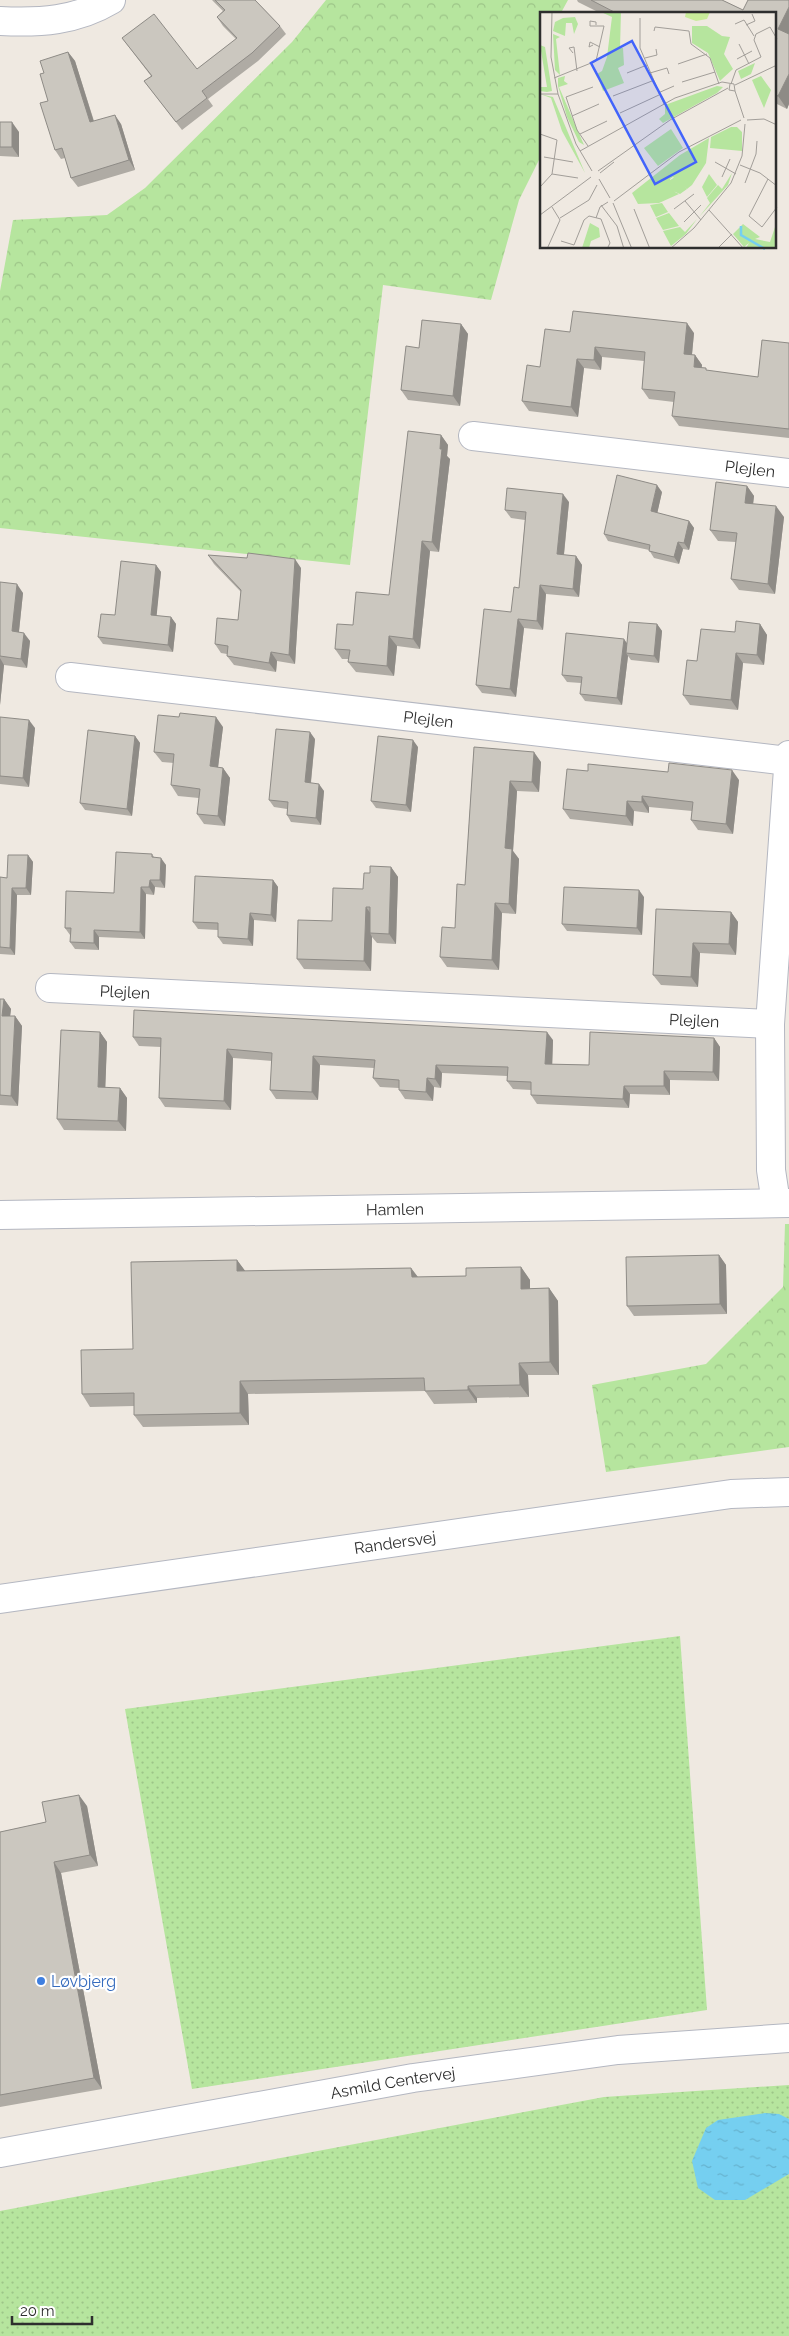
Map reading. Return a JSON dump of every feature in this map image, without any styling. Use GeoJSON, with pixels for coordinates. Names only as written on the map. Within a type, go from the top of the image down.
{"type":"FeatureCollection","features":[{"type":"Feature","properties":{"kind":"street"},"geometry":{"type":"LineString","coordinates":[[0,21],[32,23],[78,16],[110,0]]}},
{"type":"Feature","properties":{"kind":"street","name":"Plejlen"},"geometry":{"type":"LineString","coordinates":[[473,436],[789,473]]}},
{"type":"Feature","properties":{"kind":"street","name":"Plejlen"},"geometry":{"type":"LineString","coordinates":[[70,677],[789,758],[781,988],[770,1024],[772,1170],[783,1203]]}},
{"type":"Feature","properties":{"kind":"street","name":"Plejlen"},"geometry":{"type":"LineString","coordinates":[[50,988],[770,1024]]}},
{"type":"Feature","properties":{"kind":"street","name":"Hamlen"},"geometry":{"type":"LineString","coordinates":[[0,1215],[783,1203]]}},
{"type":"Feature","properties":{"kind":"street","name":"Randersvej"},"geometry":{"type":"LineString","coordinates":[[0,1599],[731,1494],[789,1492]]}},
{"type":"Feature","properties":{"kind":"street","name":"Asmild Centervej"},"geometry":{"type":"LineString","coordinates":[[0,2153],[413,2078],[618,2050],[789,2038]]}},
{"type":"Feature","properties":{"kind":"green space"},"geometry":{"type":"Polygon","coordinates":[[[326,0],[568,0],[562,11],[563,12],[540,12],[540,158],[519,200],[491,300],[383,285],[350,565],[0,528],[0,291],[13,220],[107,215],[145,188],[292,42],[326,0]]]}},
{"type":"Feature","properties":{"kind":"green space"},"geometry":{"type":"Polygon","coordinates":[[[785,1224],[789,1224],[789,1447],[606,1472],[592,1385],[706,1364],[783,1287],[785,1224]]]}},
{"type":"Feature","properties":{"kind":"green space"},"geometry":{"type":"Polygon","coordinates":[[[680,1636],[707,2010],[192,2089],[125,1709],[680,1636]]]}},
{"type":"Feature","properties":{"kind":"green space"},"geometry":{"type":"Polygon","coordinates":[[[789,2085],[789,2336],[0,2336],[0,2211],[604,2097],[789,2085]]]}},
{"type":"Feature","properties":{"kind":"water"},"geometry":{"type":"Polygon","coordinates":[[[765,2113],[779,2114],[789,2119],[789,2174],[745,2200],[715,2200],[698,2188],[692,2161],[706,2128],[718,2120],[765,2113]]]}},
{"type":"Feature","properties":{"kind":"building"},"geometry":{"type":"Polygon","coordinates":[[[215,0],[255,0],[280,26],[252,53],[202,91],[207,98],[176,122],[144,81],[152,76],[122,38],[154,14],[197,69],[237,38],[217,17],[225,10],[215,0]]]}},
{"type":"Feature","properties":{"kind":"building"},"geometry":{"type":"Polygon","coordinates":[[[591,0],[722,0],[743,10],[748,0],[789,0],[789,7],[778,29],[789,34],[789,74],[778,96],[776,95],[776,12],[614,12],[591,0]]]}},
{"type":"Feature","properties":{"kind":"building"},"geometry":{"type":"Polygon","coordinates":[[[68,52],[90,122],[115,115],[129,160],[71,178],[62,148],[55,150],[40,103],[48,101],[40,74],[44,73],[40,61],[68,52]]]}},
{"type":"Feature","properties":{"kind":"building"},"geometry":{"type":"Polygon","coordinates":[[[0,122],[12,122],[12,147],[0,147],[0,122]]]}},
{"type":"Feature","properties":{"kind":"building"},"geometry":{"type":"Polygon","coordinates":[[[573,311],[687,323],[684,354],[695,355],[694,367],[706,368],[706,370],[758,377],[762,340],[789,343],[789,429],[672,416],[675,392],[642,389],[645,352],[595,347],[594,360],[577,359],[571,407],[522,401],[527,365],[540,367],[545,329],[570,332],[573,311]]]}},
{"type":"Feature","properties":{"kind":"building"},"geometry":{"type":"Polygon","coordinates":[[[422,320],[461,324],[453,396],[401,390],[406,346],[419,348],[422,320]]]}},
{"type":"Feature","properties":{"kind":"building"},"geometry":{"type":"Polygon","coordinates":[[[408,431],[441,435],[440,449],[442,449],[432,542],[422,541],[413,639],[389,636],[387,666],[348,662],[350,650],[335,649],[337,624],[353,625],[356,592],[389,595],[408,431]]]}},
{"type":"Feature","properties":{"kind":"building"},"geometry":{"type":"Polygon","coordinates":[[[617,475],[657,485],[651,511],[689,521],[684,543],[678,542],[674,557],[649,551],[650,545],[604,534],[617,475]]]}},
{"type":"Feature","properties":{"kind":"building"},"geometry":{"type":"Polygon","coordinates":[[[716,482],[747,486],[745,503],[776,506],[768,584],[731,579],[737,533],[710,530],[716,482]]]}},
{"type":"Feature","properties":{"kind":"building"},"geometry":{"type":"Polygon","coordinates":[[[507,488],[563,494],[557,554],[576,556],[573,589],[540,585],[537,621],[518,619],[510,689],[476,685],[484,609],[511,612],[514,587],[519,588],[526,512],[505,510],[507,488]]]}},
{"type":"Feature","properties":{"kind":"building"},"geometry":{"type":"Polygon","coordinates":[[[248,553],[295,559],[289,655],[271,652],[269,663],[227,656],[228,646],[215,644],[217,618],[238,620],[241,590],[208,555],[247,558],[248,553]]]}},
{"type":"Feature","properties":{"kind":"building"},"geometry":{"type":"Polygon","coordinates":[[[121,561],[156,565],[151,615],[171,617],[168,645],[98,637],[101,614],[115,615],[121,561]]]}},
{"type":"Feature","properties":{"kind":"building"},"geometry":{"type":"Polygon","coordinates":[[[0,582],[17,584],[12,631],[24,633],[21,659],[0,656],[0,582]]]}},
{"type":"Feature","properties":{"kind":"building"},"geometry":{"type":"Polygon","coordinates":[[[736,621],[760,624],[757,655],[736,653],[731,700],[683,695],[687,660],[697,661],[701,629],[735,632],[736,621]]]}},
{"type":"Feature","properties":{"kind":"building"},"geometry":{"type":"Polygon","coordinates":[[[629,622],[657,624],[654,656],[626,653],[629,622]]]}},
{"type":"Feature","properties":{"kind":"building"},"geometry":{"type":"Polygon","coordinates":[[[566,633],[624,639],[617,698],[580,694],[582,677],[562,675],[566,633]]]}},
{"type":"Feature","properties":{"kind":"building"},"geometry":{"type":"Polygon","coordinates":[[[180,713],[216,717],[210,766],[223,768],[218,816],[197,814],[200,789],[171,785],[174,754],[154,752],[158,715],[179,717],[180,713]]]}},
{"type":"Feature","properties":{"kind":"building"},"geometry":{"type":"Polygon","coordinates":[[[0,717],[29,720],[23,778],[0,776],[0,717]]]}},
{"type":"Feature","properties":{"kind":"building"},"geometry":{"type":"Polygon","coordinates":[[[276,729],[310,732],[305,782],[319,784],[316,818],[287,815],[288,802],[269,800],[276,729]]]}},
{"type":"Feature","properties":{"kind":"building"},"geometry":{"type":"Polygon","coordinates":[[[88,730],[135,736],[127,809],[80,803],[88,730]]]}},
{"type":"Feature","properties":{"kind":"building"},"geometry":{"type":"Polygon","coordinates":[[[378,736],[413,740],[406,805],[371,801],[378,736]]]}},
{"type":"Feature","properties":{"kind":"building"},"geometry":{"type":"Polygon","coordinates":[[[474,747],[534,752],[532,782],[510,781],[505,848],[512,849],[509,904],[495,903],[492,960],[440,957],[442,927],[455,928],[457,884],[465,885],[474,747]]]}},
{"type":"Feature","properties":{"kind":"building"},"geometry":{"type":"Polygon","coordinates":[[[669,763],[732,770],[726,824],[691,820],[693,802],[642,796],[642,802],[627,801],[626,816],[563,809],[567,769],[588,771],[588,764],[668,772],[669,763]]]}},
{"type":"Feature","properties":{"kind":"building"},"geometry":{"type":"Polygon","coordinates":[[[116,852],[152,854],[152,857],[161,858],[160,880],[150,880],[149,887],[141,887],[140,932],[94,930],[94,943],[70,942],[71,928],[65,928],[66,891],[114,893],[116,852]]]}},
{"type":"Feature","properties":{"kind":"building"},"geometry":{"type":"Polygon","coordinates":[[[8,855],[28,855],[26,888],[12,888],[10,948],[0,947],[0,877],[7,878],[8,855]]]}},
{"type":"Feature","properties":{"kind":"building"},"geometry":{"type":"Polygon","coordinates":[[[370,866],[391,867],[389,934],[370,933],[370,907],[366,907],[364,961],[297,959],[298,920],[332,921],[333,888],[363,889],[364,873],[370,873],[370,866]]]}},
{"type":"Feature","properties":{"kind":"building"},"geometry":{"type":"Polygon","coordinates":[[[195,876],[273,880],[271,915],[250,913],[248,939],[218,937],[218,923],[193,922],[195,876]]]}},
{"type":"Feature","properties":{"kind":"building"},"geometry":{"type":"Polygon","coordinates":[[[564,887],[639,890],[637,928],[562,924],[564,887]]]}},
{"type":"Feature","properties":{"kind":"building"},"geometry":{"type":"Polygon","coordinates":[[[656,909],[731,912],[729,944],[693,943],[691,977],[653,975],[656,909]]]}},
{"type":"Feature","properties":{"kind":"building"},"geometry":{"type":"Polygon","coordinates":[[[0,999],[4,999],[2,1016],[15,1016],[11,1096],[0,1095],[0,999]]]}},
{"type":"Feature","properties":{"kind":"building"},"geometry":{"type":"Polygon","coordinates":[[[134,1010],[547,1032],[545,1064],[589,1065],[590,1032],[714,1038],[713,1072],[664,1071],[664,1086],[624,1086],[623,1099],[531,1095],[531,1082],[507,1081],[508,1067],[436,1065],[435,1079],[427,1078],[426,1092],[399,1090],[399,1080],[373,1078],[375,1060],[313,1056],[312,1092],[270,1090],[272,1053],[227,1049],[224,1101],[159,1098],[161,1038],[133,1037],[134,1010]]]}},
{"type":"Feature","properties":{"kind":"building"},"geometry":{"type":"Polygon","coordinates":[[[61,1030],[100,1032],[98,1087],[120,1088],[118,1121],[57,1119],[61,1030]]]}},
{"type":"Feature","properties":{"kind":"building"},"geometry":{"type":"Polygon","coordinates":[[[719,1255],[720,1304],[627,1306],[626,1257],[719,1255]]]}},
{"type":"Feature","properties":{"kind":"building"},"geometry":{"type":"Polygon","coordinates":[[[237,1260],[237,1271],[411,1268],[412,1277],[466,1276],[466,1268],[521,1267],[521,1289],[549,1288],[550,1362],[519,1363],[520,1385],[468,1386],[468,1390],[425,1391],[424,1378],[240,1381],[240,1413],[134,1415],[134,1393],[82,1394],[81,1350],[133,1349],[131,1262],[237,1260]]]}},
{"type":"Feature","properties":{"kind":"building","name":"Løvbjerg"},"geometry":{"type":"Polygon","coordinates":[[[79,1795],[90,1855],[54,1862],[94,2078],[0,2095],[0,1832],[46,1822],[42,1802],[79,1795]]]}},
{"type":"Feature","properties":{"kind":"place","name":"Løvbjerg"},"geometry":{"type":"Point","coordinates":[41,1981]}}]}
